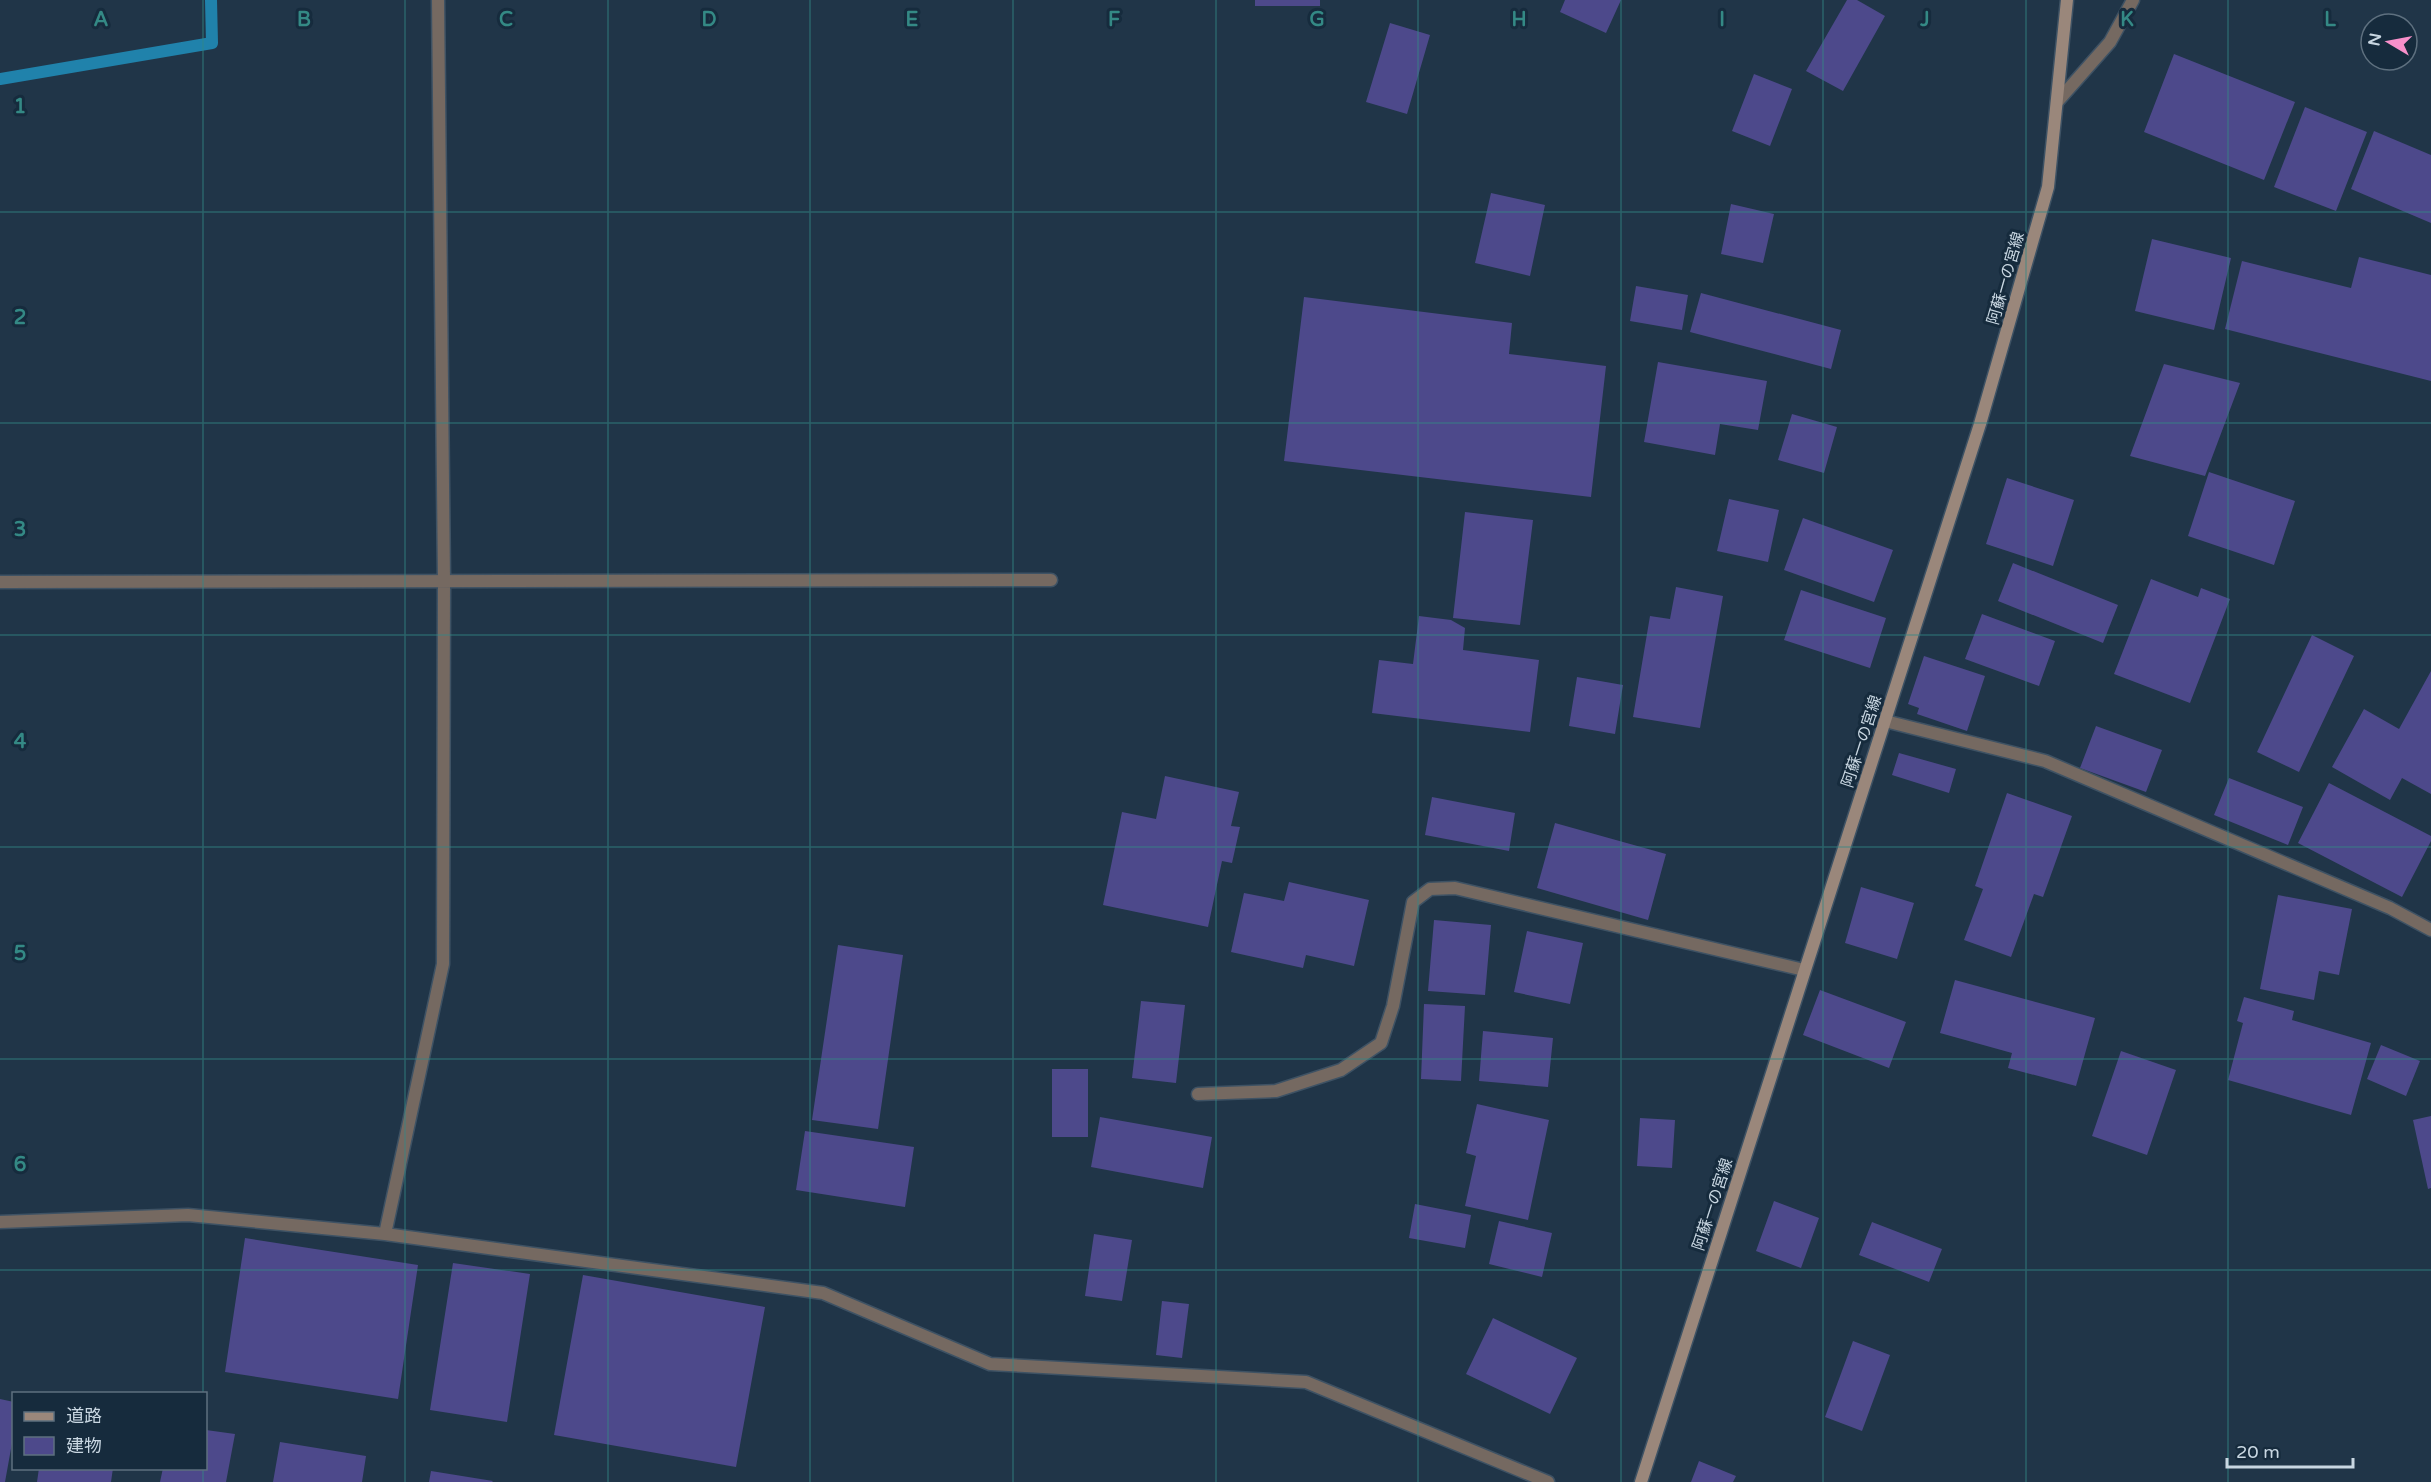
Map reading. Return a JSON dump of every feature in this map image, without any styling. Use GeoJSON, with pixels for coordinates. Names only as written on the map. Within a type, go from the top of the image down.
{"type":"FeatureCollection","features":[{"type":"Feature","properties":{"kind":"main road","name":"阿蘇一の宮線"},"geometry":{"type":"LineString","coordinates":[[1641,1482],[1980,424],[2048,188],[2067,0]]}},
{"type":"Feature","properties":{"kind":"street"},"geometry":{"type":"LineString","coordinates":[[385,1234],[443,964],[444,581],[438,0]]}},
{"type":"Feature","properties":{"kind":"street"},"geometry":{"type":"LineString","coordinates":[[2057,102],[2110,42],[2133,0]]}},
{"type":"Feature","properties":{"kind":"street"},"geometry":{"type":"LineString","coordinates":[[0,582],[1051,580]]}},
{"type":"Feature","properties":{"kind":"street"},"geometry":{"type":"LineString","coordinates":[[1884,720],[2045,761],[2390,908],[2431,930]]}},
{"type":"Feature","properties":{"kind":"street"},"geometry":{"type":"LineString","coordinates":[[1198,1094],[1276,1090],[1341,1070],[1381,1043],[1393,1006],[1413,902],[1430,889],[1455,888],[1804,970]]}},
{"type":"Feature","properties":{"kind":"street"},"geometry":{"type":"LineString","coordinates":[[0,1222],[188,1215],[385,1234],[823,1293],[990,1364],[1306,1382],[1548,1482]]}},
{"type":"Feature","properties":{"kind":"building"},"geometry":{"type":"Polygon","coordinates":[[[1255,0],[1320,0],[1320,6],[1255,6],[1255,0]]]}},
{"type":"Feature","properties":{"kind":"building"},"geometry":{"type":"Polygon","coordinates":[[[1565,0],[1621,0],[1606,33],[1560,12],[1565,0]]]}},
{"type":"Feature","properties":{"kind":"building"},"geometry":{"type":"Polygon","coordinates":[[[1847,0],[1857,0],[1885,16],[1843,91],[1806,71],[1847,0]]]}},
{"type":"Feature","properties":{"kind":"building"},"geometry":{"type":"Polygon","coordinates":[[[1390,23],[1430,35],[1407,114],[1366,102],[1390,23]]]}},
{"type":"Feature","properties":{"kind":"building"},"geometry":{"type":"Polygon","coordinates":[[[2174,54],[2295,102],[2264,180],[2144,132],[2174,54]]]}},
{"type":"Feature","properties":{"kind":"building"},"geometry":{"type":"Polygon","coordinates":[[[1754,74],[1792,89],[1770,146],[1732,131],[1754,74]]]}},
{"type":"Feature","properties":{"kind":"building"},"geometry":{"type":"Polygon","coordinates":[[[2305,107],[2367,132],[2336,211],[2274,187],[2305,107]]]}},
{"type":"Feature","properties":{"kind":"building"},"geometry":{"type":"Polygon","coordinates":[[[2374,131],[2431,155],[2431,223],[2351,189],[2374,131]]]}},
{"type":"Feature","properties":{"kind":"building"},"geometry":{"type":"Polygon","coordinates":[[[1491,193],[1545,205],[1530,276],[1475,263],[1491,193]]]}},
{"type":"Feature","properties":{"kind":"building"},"geometry":{"type":"Polygon","coordinates":[[[1731,204],[1774,214],[1763,263],[1721,254],[1731,204]]]}},
{"type":"Feature","properties":{"kind":"building"},"geometry":{"type":"Polygon","coordinates":[[[2152,239],[2231,258],[2214,330],[2135,311],[2152,239]]]}},
{"type":"Feature","properties":{"kind":"building"},"geometry":{"type":"Polygon","coordinates":[[[2359,257],[2431,275],[2431,381],[2225,329],[2242,261],[2351,288],[2359,257]]]}},
{"type":"Feature","properties":{"kind":"building"},"geometry":{"type":"Polygon","coordinates":[[[1636,286],[1688,295],[1682,330],[1630,321],[1636,286]]]}},
{"type":"Feature","properties":{"kind":"building"},"geometry":{"type":"Polygon","coordinates":[[[1701,293],[1841,330],[1831,369],[1690,332],[1701,293]]]}},
{"type":"Feature","properties":{"kind":"building"},"geometry":{"type":"Polygon","coordinates":[[[1304,297],[1512,323],[1509,354],[1606,366],[1591,497],[1284,461],[1304,297]]]}},
{"type":"Feature","properties":{"kind":"building"},"geometry":{"type":"Polygon","coordinates":[[[1658,362],[1767,381],[1758,430],[1720,424],[1715,455],[1644,442],[1658,362]]]}},
{"type":"Feature","properties":{"kind":"building"},"geometry":{"type":"Polygon","coordinates":[[[2164,364],[2240,383],[2205,476],[2130,456],[2164,364]]]}},
{"type":"Feature","properties":{"kind":"building"},"geometry":{"type":"Polygon","coordinates":[[[1792,414],[1837,427],[1824,473],[1778,460],[1792,414]]]}},
{"type":"Feature","properties":{"kind":"building"},"geometry":{"type":"Polygon","coordinates":[[[2209,472],[2295,501],[2274,565],[2188,536],[2209,472]]]}},
{"type":"Feature","properties":{"kind":"building"},"geometry":{"type":"Polygon","coordinates":[[[2007,478],[2074,500],[2053,566],[1986,544],[2007,478]]]}},
{"type":"Feature","properties":{"kind":"building"},"geometry":{"type":"Polygon","coordinates":[[[1729,499],[1779,510],[1768,562],[1717,551],[1729,499]]]}},
{"type":"Feature","properties":{"kind":"building"},"geometry":{"type":"Polygon","coordinates":[[[1465,512],[1533,520],[1520,625],[1453,618],[1465,512]]]}},
{"type":"Feature","properties":{"kind":"building"},"geometry":{"type":"Polygon","coordinates":[[[1803,518],[1893,550],[1874,602],[1784,570],[1803,518]]]}},
{"type":"Feature","properties":{"kind":"building"},"geometry":{"type":"Polygon","coordinates":[[[2013,563],[2118,605],[2103,643],[1998,601],[2013,563]]]}},
{"type":"Feature","properties":{"kind":"building"},"geometry":{"type":"Polygon","coordinates":[[[2151,579],[2198,597],[2201,588],[2230,599],[2190,703],[2114,674],[2151,579]]]}},
{"type":"Feature","properties":{"kind":"building"},"geometry":{"type":"Polygon","coordinates":[[[1676,587],[1723,596],[1700,728],[1633,717],[1650,616],[1670,619],[1676,587]]]}},
{"type":"Feature","properties":{"kind":"building"},"geometry":{"type":"Polygon","coordinates":[[[1801,590],[1886,618],[1870,668],[1784,640],[1801,590]]]}},
{"type":"Feature","properties":{"kind":"building"},"geometry":{"type":"Polygon","coordinates":[[[1982,614],[2055,641],[2039,686],[1965,659],[1982,614]]]}},
{"type":"Feature","properties":{"kind":"building"},"geometry":{"type":"Polygon","coordinates":[[[1419,616],[1451,620],[1465,628],[1463,650],[1539,660],[1530,732],[1372,713],[1379,660],[1413,664],[1419,616]]]}},
{"type":"Feature","properties":{"kind":"building"},"geometry":{"type":"Polygon","coordinates":[[[2312,635],[2354,656],[2299,772],[2257,752],[2312,635]]]}},
{"type":"Feature","properties":{"kind":"building"},"geometry":{"type":"Polygon","coordinates":[[[1924,656],[1985,676],[1967,731],[1917,714],[1919,708],[1908,704],[1924,656]]]}},
{"type":"Feature","properties":{"kind":"building"},"geometry":{"type":"Polygon","coordinates":[[[2431,671],[2431,794],[2402,778],[2390,800],[2332,767],[2364,709],[2399,729],[2431,671]]]}},
{"type":"Feature","properties":{"kind":"building"},"geometry":{"type":"Polygon","coordinates":[[[1577,677],[1623,685],[1615,734],[1569,726],[1577,677]]]}},
{"type":"Feature","properties":{"kind":"building"},"geometry":{"type":"Polygon","coordinates":[[[2096,726],[2162,750],[2146,792],[2080,768],[2096,726]]]}},
{"type":"Feature","properties":{"kind":"building"},"geometry":{"type":"Polygon","coordinates":[[[1899,753],[1956,769],[1949,793],[1892,775],[1899,753]]]}},
{"type":"Feature","properties":{"kind":"building"},"geometry":{"type":"Polygon","coordinates":[[[1165,776],[1239,792],[1231,826],[1240,827],[1232,863],[1222,861],[1208,927],[1103,905],[1122,812],[1156,819],[1165,776]]]}},
{"type":"Feature","properties":{"kind":"building"},"geometry":{"type":"Polygon","coordinates":[[[2229,778],[2303,807],[2288,845],[2214,815],[2229,778]]]}},
{"type":"Feature","properties":{"kind":"building"},"geometry":{"type":"Polygon","coordinates":[[[2329,783],[2431,836],[2431,841],[2402,897],[2298,843],[2329,783]]]}},
{"type":"Feature","properties":{"kind":"building"},"geometry":{"type":"Polygon","coordinates":[[[2007,793],[2072,816],[2043,897],[2034,894],[2011,957],[1964,940],[1983,889],[1975,886],[2007,793]]]}},
{"type":"Feature","properties":{"kind":"building"},"geometry":{"type":"Polygon","coordinates":[[[1432,797],[1515,813],[1509,851],[1425,835],[1432,797]]]}},
{"type":"Feature","properties":{"kind":"building"},"geometry":{"type":"Polygon","coordinates":[[[1555,823],[1666,854],[1648,920],[1537,888],[1555,823]]]}},
{"type":"Feature","properties":{"kind":"building"},"geometry":{"type":"Polygon","coordinates":[[[1289,882],[1369,900],[1354,966],[1306,955],[1303,968],[1231,952],[1244,893],[1284,901],[1289,882]]]}},
{"type":"Feature","properties":{"kind":"building"},"geometry":{"type":"Polygon","coordinates":[[[1861,887],[1914,903],[1897,959],[1845,943],[1861,887]]]}},
{"type":"Feature","properties":{"kind":"building"},"geometry":{"type":"Polygon","coordinates":[[[2278,895],[2352,909],[2339,975],[2319,971],[2314,1000],[2260,989],[2278,895]]]}},
{"type":"Feature","properties":{"kind":"building"},"geometry":{"type":"Polygon","coordinates":[[[1434,920],[1491,925],[1485,995],[1428,991],[1434,920]]]}},
{"type":"Feature","properties":{"kind":"building"},"geometry":{"type":"Polygon","coordinates":[[[1527,931],[1583,943],[1570,1004],[1514,992],[1527,931]]]}},
{"type":"Feature","properties":{"kind":"building"},"geometry":{"type":"Polygon","coordinates":[[[838,945],[903,955],[878,1129],[812,1120],[838,945]]]}},
{"type":"Feature","properties":{"kind":"building"},"geometry":{"type":"Polygon","coordinates":[[[1955,980],[2095,1018],[2076,1086],[2008,1068],[2012,1053],[1940,1033],[1955,980]]]}},
{"type":"Feature","properties":{"kind":"building"},"geometry":{"type":"Polygon","coordinates":[[[1820,990],[1906,1022],[1889,1068],[1803,1035],[1820,990]]]}},
{"type":"Feature","properties":{"kind":"building"},"geometry":{"type":"Polygon","coordinates":[[[2244,997],[2294,1011],[2292,1020],[2371,1043],[2351,1115],[2228,1080],[2243,1023],[2237,1021],[2244,997]]]}},
{"type":"Feature","properties":{"kind":"building"},"geometry":{"type":"Polygon","coordinates":[[[1141,1001],[1185,1005],[1176,1083],[1132,1078],[1141,1001]]]}},
{"type":"Feature","properties":{"kind":"building"},"geometry":{"type":"Polygon","coordinates":[[[1424,1004],[1465,1006],[1461,1081],[1421,1079],[1424,1004]]]}},
{"type":"Feature","properties":{"kind":"building"},"geometry":{"type":"Polygon","coordinates":[[[1483,1031],[1553,1038],[1548,1087],[1479,1081],[1483,1031]]]}},
{"type":"Feature","properties":{"kind":"building"},"geometry":{"type":"Polygon","coordinates":[[[2381,1045],[2420,1061],[2406,1096],[2367,1079],[2381,1045]]]}},
{"type":"Feature","properties":{"kind":"building"},"geometry":{"type":"Polygon","coordinates":[[[2121,1051],[2176,1070],[2147,1155],[2092,1136],[2121,1051]]]}},
{"type":"Feature","properties":{"kind":"building"},"geometry":{"type":"Polygon","coordinates":[[[1052,1069],[1088,1069],[1088,1137],[1052,1137],[1052,1069]]]}},
{"type":"Feature","properties":{"kind":"building"},"geometry":{"type":"Polygon","coordinates":[[[1477,1104],[1549,1120],[1528,1220],[1465,1206],[1476,1156],[1466,1153],[1477,1104]]]}},
{"type":"Feature","properties":{"kind":"building"},"geometry":{"type":"Polygon","coordinates":[[[2431,1116],[2431,1188],[2428,1189],[2413,1120],[2431,1116]]]}},
{"type":"Feature","properties":{"kind":"building"},"geometry":{"type":"Polygon","coordinates":[[[1100,1117],[1212,1137],[1203,1188],[1091,1167],[1100,1117]]]}},
{"type":"Feature","properties":{"kind":"building"},"geometry":{"type":"Polygon","coordinates":[[[1640,1118],[1675,1120],[1672,1168],[1637,1166],[1640,1118]]]}},
{"type":"Feature","properties":{"kind":"building"},"geometry":{"type":"Polygon","coordinates":[[[805,1131],[914,1147],[905,1207],[796,1190],[805,1131]]]}},
{"type":"Feature","properties":{"kind":"building"},"geometry":{"type":"Polygon","coordinates":[[[1774,1201],[1819,1218],[1801,1268],[1756,1251],[1774,1201]]]}},
{"type":"Feature","properties":{"kind":"building"},"geometry":{"type":"Polygon","coordinates":[[[1415,1204],[1471,1215],[1465,1248],[1409,1238],[1415,1204]]]}},
{"type":"Feature","properties":{"kind":"building"},"geometry":{"type":"Polygon","coordinates":[[[1499,1221],[1552,1233],[1542,1277],[1489,1264],[1499,1221]]]}},
{"type":"Feature","properties":{"kind":"building"},"geometry":{"type":"Polygon","coordinates":[[[1872,1222],[1942,1249],[1929,1282],[1859,1255],[1872,1222]]]}},
{"type":"Feature","properties":{"kind":"building"},"geometry":{"type":"Polygon","coordinates":[[[1094,1234],[1132,1240],[1122,1301],[1085,1296],[1094,1234]]]}},
{"type":"Feature","properties":{"kind":"building"},"geometry":{"type":"Polygon","coordinates":[[[245,1238],[418,1265],[398,1399],[225,1372],[245,1238]]]}},
{"type":"Feature","properties":{"kind":"building"},"geometry":{"type":"Polygon","coordinates":[[[453,1263],[530,1274],[507,1422],[430,1410],[453,1263]]]}},
{"type":"Feature","properties":{"kind":"building"},"geometry":{"type":"Polygon","coordinates":[[[583,1275],[765,1307],[736,1467],[554,1435],[583,1275]]]}},
{"type":"Feature","properties":{"kind":"building"},"geometry":{"type":"Polygon","coordinates":[[[1162,1301],[1189,1304],[1182,1358],[1156,1355],[1162,1301]]]}},
{"type":"Feature","properties":{"kind":"building"},"geometry":{"type":"Polygon","coordinates":[[[1493,1318],[1577,1358],[1550,1414],[1466,1374],[1493,1318]]]}},
{"type":"Feature","properties":{"kind":"building"},"geometry":{"type":"Polygon","coordinates":[[[1853,1341],[1890,1355],[1862,1431],[1825,1417],[1853,1341]]]}},
{"type":"Feature","properties":{"kind":"building"},"geometry":{"type":"Polygon","coordinates":[[[0,1399],[12,1402],[12,1443],[5,1482],[0,1482],[0,1399]]]}},
{"type":"Feature","properties":{"kind":"building"},"geometry":{"type":"Polygon","coordinates":[[[207,1430],[235,1434],[226,1482],[160,1482],[163,1470],[207,1470],[207,1430]]]}},
{"type":"Feature","properties":{"kind":"building"},"geometry":{"type":"Polygon","coordinates":[[[280,1442],[366,1456],[362,1482],[273,1482],[280,1442]]]}},
{"type":"Feature","properties":{"kind":"building"},"geometry":{"type":"Polygon","coordinates":[[[1699,1461],[1736,1476],[1733,1482],[1691,1482],[1699,1461]]]}},
{"type":"Feature","properties":{"kind":"building"},"geometry":{"type":"Polygon","coordinates":[[[39,1470],[113,1470],[111,1482],[37,1482],[39,1470]]]}},
{"type":"Feature","properties":{"kind":"building"},"geometry":{"type":"Polygon","coordinates":[[[431,1471],[493,1481],[429,1482],[431,1471]]]}},
{"type":"Feature","properties":{"kind":"waterway"},"geometry":{"type":"LineString","coordinates":[[0,79],[212,43],[211,0]]}}]}
